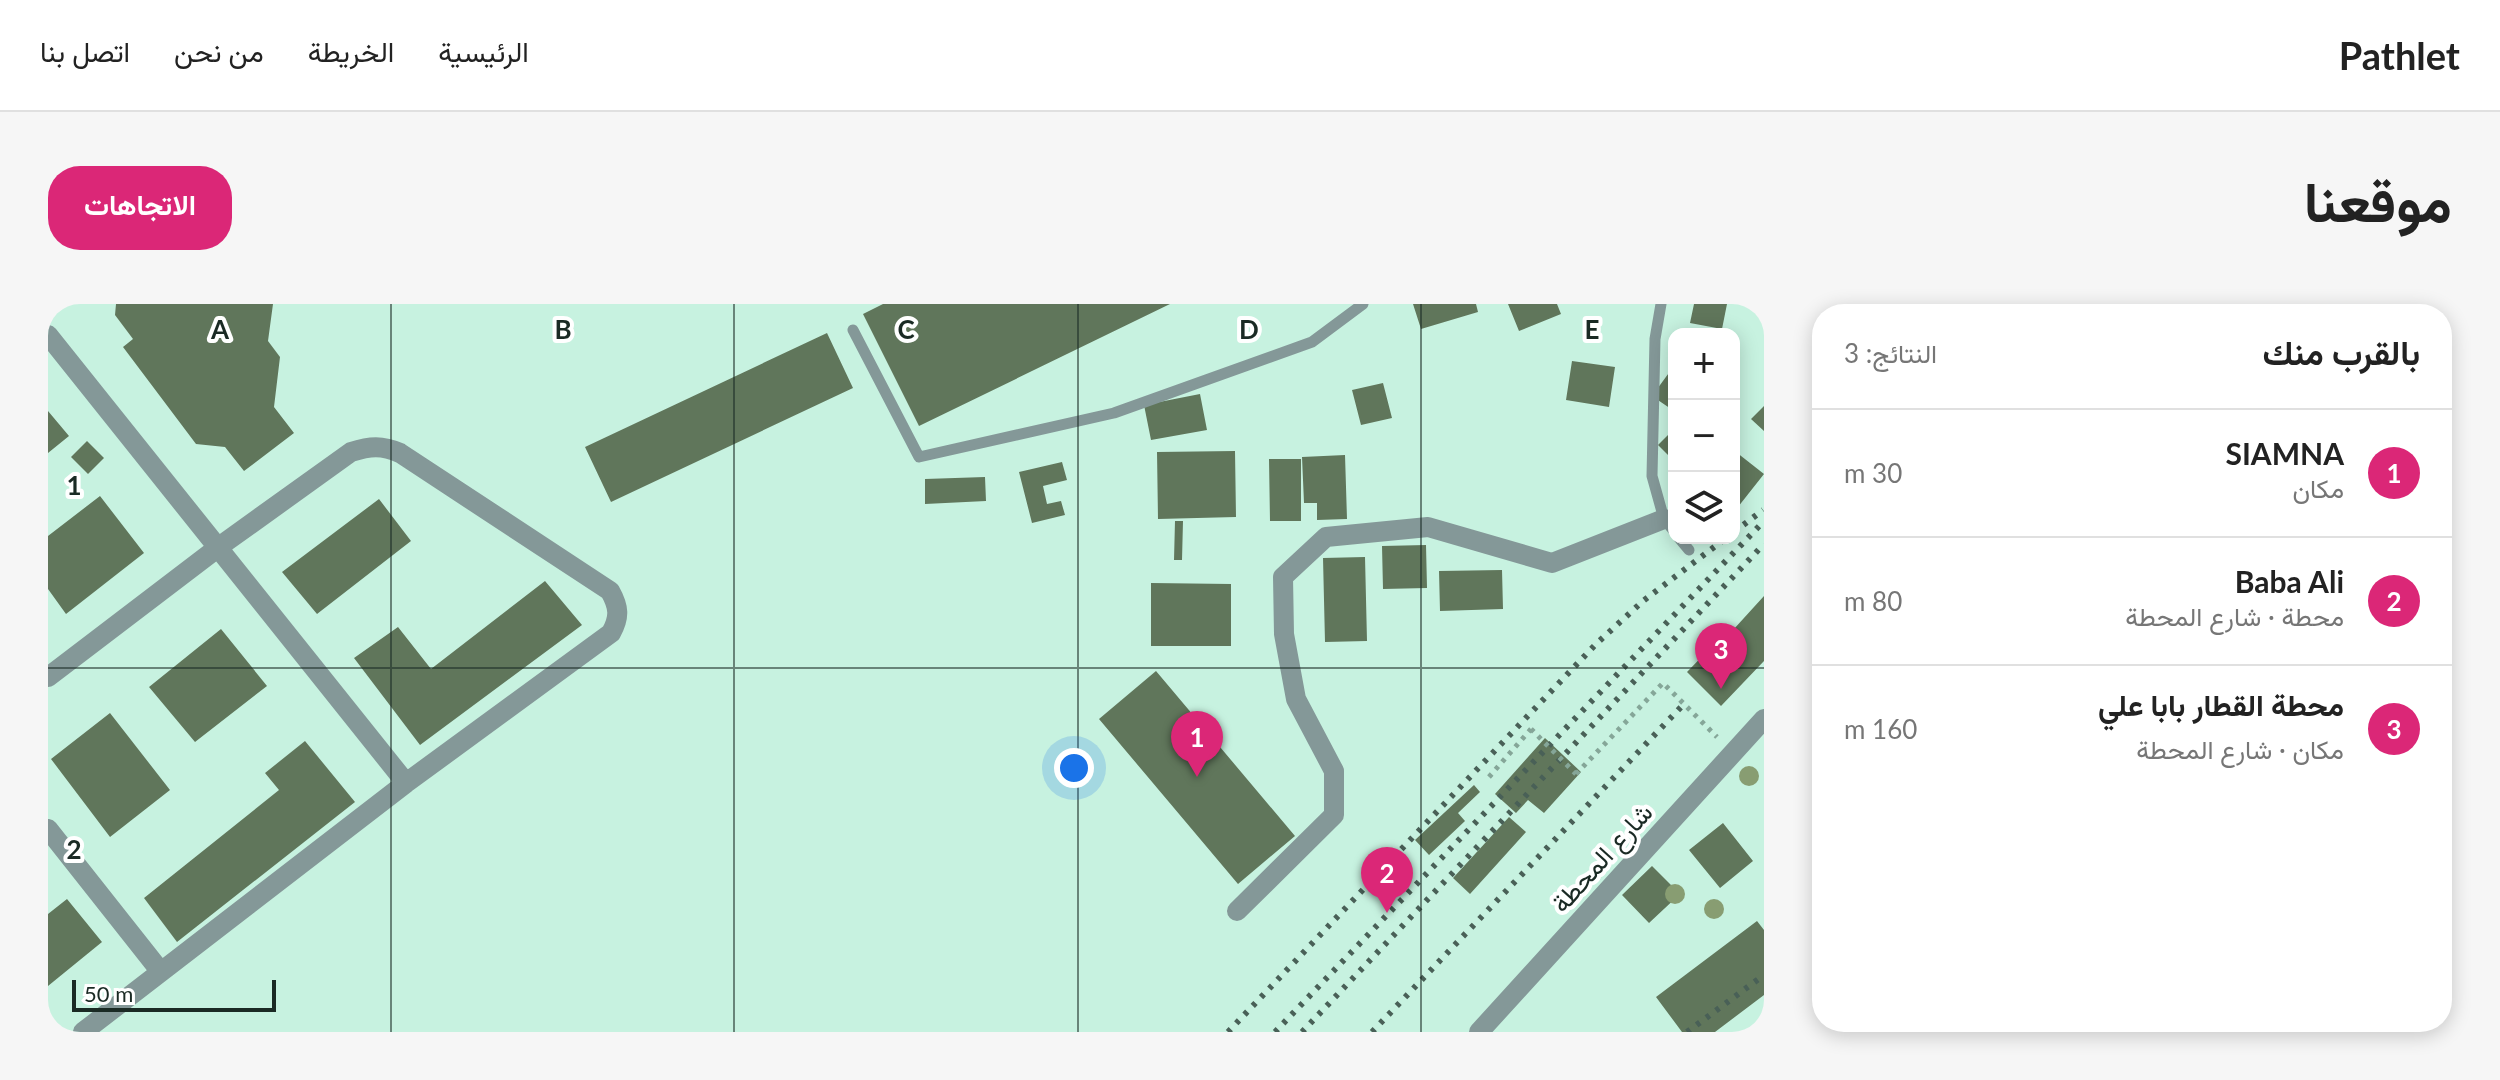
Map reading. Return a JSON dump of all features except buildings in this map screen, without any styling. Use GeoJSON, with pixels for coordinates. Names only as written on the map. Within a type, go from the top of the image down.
{"type":"FeatureCollection","features":[{"type":"Feature","properties":{"kind":"street"},"geometry":{"type":"LineString","coordinates":[[48,335],[220,546],[406,783]]}},
{"type":"Feature","properties":{"kind":"street"},"geometry":{"type":"LineString","coordinates":[[48,677],[220,546],[351,452],[366,447],[385,446],[400,453],[610,591],[618,605],[618,619],[611,633],[406,783],[83,1032]]}},
{"type":"Feature","properties":{"kind":"street"},"geometry":{"type":"LineString","coordinates":[[1237,911],[1334,815],[1334,771],[1296,699],[1284,634],[1283,577],[1326,537],[1428,527],[1552,563],[1668,525]]}},
{"type":"Feature","properties":{"kind":"street","name":"شارع المحطة"},"geometry":{"type":"LineString","coordinates":[[1479,1032],[1764,719]]}},
{"type":"Feature","properties":{"kind":"street"},"geometry":{"type":"LineString","coordinates":[[48,829],[161,972]]}},
{"type":"Feature","properties":{"kind":"lane"},"geometry":{"type":"LineString","coordinates":[[853,330],[919,457],[1114,413],[1312,342],[1363,304]]}},
{"type":"Feature","properties":{"kind":"lane"},"geometry":{"type":"LineString","coordinates":[[1661,304],[1655,339],[1652,476],[1668,522]]}},
{"type":"Feature","properties":{"kind":"lane"},"geometry":{"type":"LineString","coordinates":[[1684,544],[1689,550]]}},
{"type":"Feature","properties":{"kind":"path"},"geometry":{"type":"LineString","coordinates":[[1489,777],[1531,729],[1576,774],[1663,683],[1733,753]]}},
{"type":"Feature","properties":{"kind":"railway"},"geometry":{"type":"LineString","coordinates":[[1740,527],[1763,510]]}},
{"type":"Feature","properties":{"kind":"railway"},"geometry":{"type":"LineString","coordinates":[[1275,1032],[1764,521]]}},
{"type":"Feature","properties":{"kind":"railway"},"geometry":{"type":"LineString","coordinates":[[1228,1032],[1596,644],[1643,601],[1718,544]]}},
{"type":"Feature","properties":{"kind":"railway"},"geometry":{"type":"LineString","coordinates":[[1302,1032],[1764,544]]}},
{"type":"Feature","properties":{"kind":"railway"},"geometry":{"type":"LineString","coordinates":[[1372,1032],[1681,707]]}},
{"type":"Feature","properties":{"kind":"railway"},"geometry":{"type":"LineString","coordinates":[[1687,1032],[1764,975]]}},
{"type":"Feature","properties":{"kind":"place","name":"محطة القطار بابا علي"},"geometry":{"type":"Point","coordinates":[1721,689]}},
{"type":"Feature","properties":{"kind":"place","name":"SIAMNA"},"geometry":{"type":"Point","coordinates":[1197,777]}},
{"type":"Feature","properties":{"kind":"place","name":"Baba Ali"},"geometry":{"type":"Point","coordinates":[1387,913]}}]}
